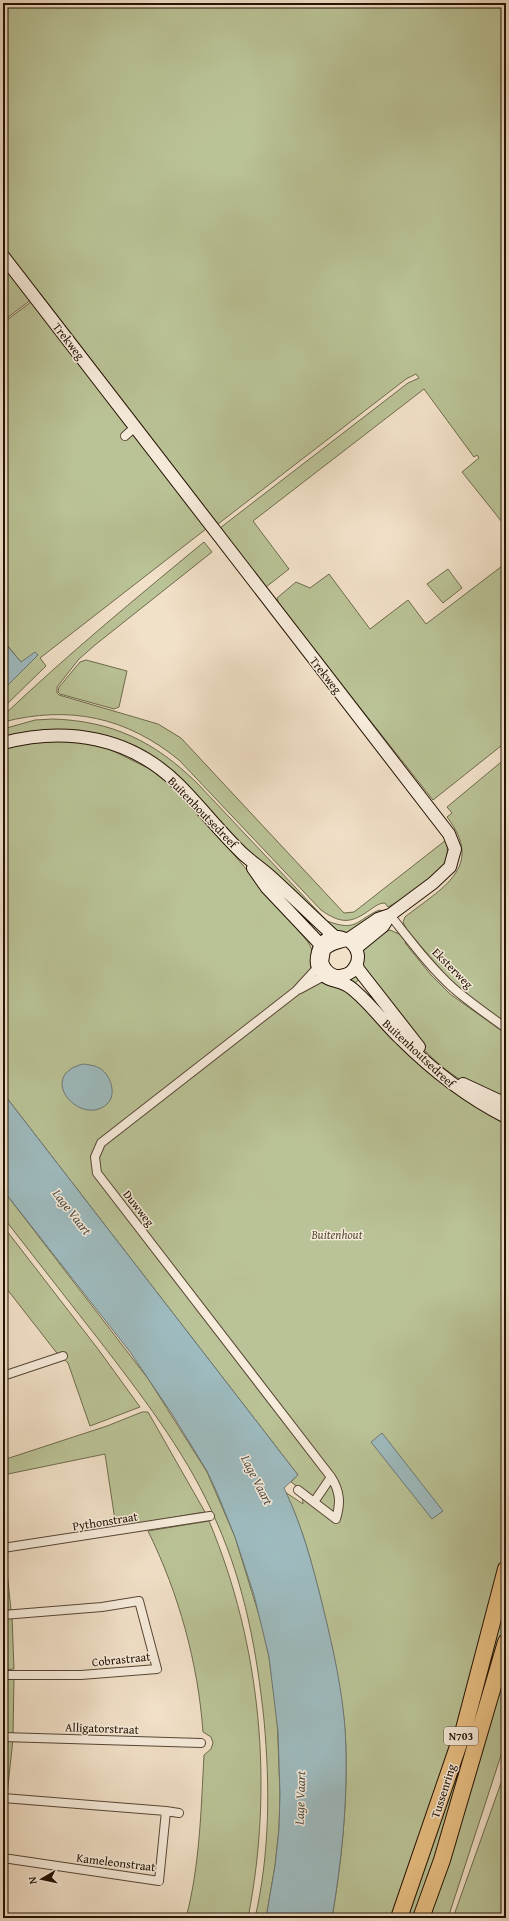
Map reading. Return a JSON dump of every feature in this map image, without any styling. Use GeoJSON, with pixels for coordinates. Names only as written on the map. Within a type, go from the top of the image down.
{"type":"FeatureCollection","features":[{"type":"Feature","properties":{"kind":"highway","name":"Tussenring"},"geometry":{"type":"LineString","coordinates":[[399,1918],[464,1729],[506,1569]]}},
{"type":"Feature","properties":{"kind":"highway","name":"Tussenring"},"geometry":{"type":"LineString","coordinates":[[421,1918],[442,1860],[506,1642]]}},
{"type":"Feature","properties":{"kind":"main road","name":"Trekweg"},"geometry":{"type":"LineString","coordinates":[[3,256],[449,834],[455,849],[450,867],[434,883],[390,916],[384,926],[356,948]]}},
{"type":"Feature","properties":{"kind":"main road","name":"Buitenhoutsedreef"},"geometry":{"type":"LineString","coordinates":[[3,743],[23,738],[54,734],[104,740],[130,751],[155,766],[178,784],[243,854],[335,937]]}},
{"type":"Feature","properties":{"kind":"main road","name":"Buitenhoutsedreef"},"geometry":{"type":"LineString","coordinates":[[243,854],[267,888],[293,917],[320,951]]}},
{"type":"Feature","properties":{"kind":"main road","name":"Trekweg"},"geometry":{"type":"LineString","coordinates":[[347,940],[378,919],[390,916]]}},
{"type":"Feature","properties":{"kind":"main road"},"geometry":{"type":"LineString","coordinates":[[335,937],[347,940],[356,948],[358,957],[357,965],[351,972],[331,975],[320,951],[325,941],[335,937]]}},
{"type":"Feature","properties":{"kind":"main road"},"geometry":{"type":"LineString","coordinates":[[320,951],[329,945],[347,940]]}},
{"type":"Feature","properties":{"kind":"main road","name":"Buitenhoutsedreef"},"geometry":{"type":"LineString","coordinates":[[357,965],[412,1040],[434,1066]]}},
{"type":"Feature","properties":{"kind":"main road","name":"Buitenhoutsedreef"},"geometry":{"type":"LineString","coordinates":[[331,975],[358,994],[402,1040],[446,1076],[481,1104],[506,1117]]}},
{"type":"Feature","properties":{"kind":"main road","name":"Buitenhoutsedreef"},"geometry":{"type":"LineString","coordinates":[[446,1076],[506,1104]]}},
{"type":"Feature","properties":{"kind":"street"},"geometry":{"type":"LineString","coordinates":[[125,436],[136,427]]}},
{"type":"Feature","properties":{"kind":"street","name":"Eksterweg"},"geometry":{"type":"LineString","coordinates":[[390,916],[428,962],[452,987],[484,1013],[506,1028]]}},
{"type":"Feature","properties":{"kind":"street","name":"Duwweg"},"geometry":{"type":"LineString","coordinates":[[298,1490],[336,1519],[339,1500],[338,1488],[331,1477],[97,1173],[95,1156],[101,1143],[296,991],[331,975]]}},
{"type":"Feature","properties":{"kind":"street"},"geometry":{"type":"LineString","coordinates":[[3,1376],[63,1356]]}},
{"type":"Feature","properties":{"kind":"street"},"geometry":{"type":"LineString","coordinates":[[314,1502],[331,1477]]}},
{"type":"Feature","properties":{"kind":"street","name":"Pythonstraat"},"geometry":{"type":"LineString","coordinates":[[3,1548],[210,1516]]}},
{"type":"Feature","properties":{"kind":"street","name":"Cobrastraat"},"geometry":{"type":"LineString","coordinates":[[3,1615],[102,1607],[139,1601],[156,1669],[81,1675],[3,1675]]}},
{"type":"Feature","properties":{"kind":"street","name":"Alligatorstraat"},"geometry":{"type":"LineString","coordinates":[[3,1736],[201,1743]]}},
{"type":"Feature","properties":{"kind":"street"},"geometry":{"type":"LineString","coordinates":[[3,1798],[179,1813]]}},
{"type":"Feature","properties":{"kind":"street","name":"Kameleonstraat"},"geometry":{"type":"LineString","coordinates":[[3,1858],[159,1881],[166,1811]]}},
{"type":"Feature","properties":{"kind":"green space"},"geometry":{"type":"Polygon","coordinates":[[[3,3],[506,3],[506,527],[462,472],[479,458],[477,455],[474,457],[424,389],[253,521],[289,569],[266,587],[220,528],[408,383],[419,378],[416,374],[406,379],[218,524],[40,293],[3,321],[3,3]]]}},
{"type":"Feature","properties":{"kind":"green space"},"geometry":{"type":"Polygon","coordinates":[[[31,302],[206,529],[40,658],[46,666],[3,708],[3,687],[6,688],[21,662],[3,640],[3,323],[31,302]]]}},
{"type":"Feature","properties":{"kind":"green space"},"geometry":{"type":"Polygon","coordinates":[[[204,542],[212,552],[79,659],[57,687],[57,693],[59,695],[158,724],[181,738],[344,913],[354,912],[446,840],[447,852],[445,863],[438,872],[420,889],[388,907],[385,903],[381,904],[352,920],[340,920],[328,915],[321,910],[179,760],[159,745],[139,734],[96,718],[74,715],[28,717],[3,722],[3,716],[52,671],[204,542]]]}},
{"type":"Feature","properties":{"kind":"green space"},"geometry":{"type":"Polygon","coordinates":[[[506,563],[506,742],[433,800],[279,605],[277,598],[296,582],[310,588],[329,574],[370,629],[408,600],[426,624],[506,563]]]}},
{"type":"Feature","properties":{"kind":"green space"},"geometry":{"type":"Polygon","coordinates":[[[448,569],[462,588],[443,603],[427,584],[448,569]]]}},
{"type":"Feature","properties":{"kind":"green space"},"geometry":{"type":"Polygon","coordinates":[[[86,660],[127,671],[119,707],[114,709],[60,694],[58,692],[59,687],[80,662],[86,660]]]}},
{"type":"Feature","properties":{"kind":"green space"},"geometry":{"type":"Polygon","coordinates":[[[53,719],[94,724],[113,729],[131,736],[165,756],[197,783],[327,921],[337,924],[350,925],[355,924],[379,910],[383,911],[361,928],[346,934],[329,929],[218,821],[119,741],[3,739],[3,729],[35,720],[53,719]]]}},
{"type":"Feature","properties":{"kind":"green space","name":"Buitenhout"},"geometry":{"type":"Polygon","coordinates":[[[72,740],[107,748],[154,771],[192,805],[308,942],[313,956],[310,970],[318,982],[332,984],[358,953],[374,939],[390,930],[399,934],[406,928],[403,922],[405,917],[444,886],[454,875],[460,863],[462,850],[458,835],[447,817],[452,813],[447,807],[506,758],[506,1023],[463,992],[444,974],[413,937],[405,943],[431,975],[450,994],[506,1034],[506,1097],[468,1084],[437,1062],[411,1035],[365,975],[346,990],[506,1123],[506,1547],[453,1741],[394,1918],[332,1918],[341,1857],[344,1817],[346,1776],[344,1718],[338,1679],[311,1561],[297,1519],[285,1492],[303,1504],[301,1489],[291,1482],[298,1475],[3,1093],[3,749],[31,742],[72,740]]]}},
{"type":"Feature","properties":{"kind":"green space"},"geometry":{"type":"Polygon","coordinates":[[[3,1190],[149,1380],[207,1472],[235,1537],[262,1625],[269,1657],[277,1715],[280,1794],[279,1829],[275,1866],[266,1918],[255,1918],[264,1869],[266,1844],[268,1795],[264,1720],[258,1670],[248,1620],[227,1547],[206,1499],[181,1454],[167,1433],[122,1370],[3,1217],[3,1190]]]}},
{"type":"Feature","properties":{"kind":"green space"},"geometry":{"type":"Polygon","coordinates":[[[3,1226],[98,1349],[140,1407],[90,1426],[68,1363],[56,1352],[3,1284],[3,1226]]]}},
{"type":"Feature","properties":{"kind":"green space"},"geometry":{"type":"Polygon","coordinates":[[[142,1412],[148,1412],[205,1512],[116,1527],[105,1454],[3,1475],[3,1460],[107,1426],[142,1412]]]}},
{"type":"Feature","properties":{"kind":"green space"},"geometry":{"type":"Polygon","coordinates":[[[209,1521],[227,1568],[241,1617],[251,1666],[258,1716],[261,1767],[260,1818],[256,1868],[248,1918],[186,1918],[191,1898],[197,1857],[204,1755],[211,1749],[213,1743],[211,1737],[203,1732],[197,1680],[192,1655],[178,1604],[148,1531],[209,1521]]]}},
{"type":"Feature","properties":{"kind":"green space"},"geometry":{"type":"Polygon","coordinates":[[[3,1552],[5,1552],[11,1610],[3,1611],[3,1552]]]}},
{"type":"Feature","properties":{"kind":"green space"},"geometry":{"type":"Polygon","coordinates":[[[506,1590],[506,1623],[471,1749],[416,1918],[406,1918],[506,1590]]]}},
{"type":"Feature","properties":{"kind":"green space"},"geometry":{"type":"Polygon","coordinates":[[[12,1617],[14,1669],[3,1670],[3,1618],[12,1617]]]}},
{"type":"Feature","properties":{"kind":"green space"},"geometry":{"type":"Polygon","coordinates":[[[506,1661],[506,1740],[448,1918],[425,1918],[506,1661]]]}},
{"type":"Feature","properties":{"kind":"green space"},"geometry":{"type":"Polygon","coordinates":[[[4,1677],[14,1677],[13,1735],[3,1734],[4,1677]]]}},
{"type":"Feature","properties":{"kind":"green space"},"geometry":{"type":"Polygon","coordinates":[[[3,1738],[13,1739],[7,1795],[3,1795],[3,1738]]]}},
{"type":"Feature","properties":{"kind":"green space"},"geometry":{"type":"Polygon","coordinates":[[[506,1769],[506,1918],[453,1918],[506,1769]]]}},
{"type":"Feature","properties":{"kind":"water"},"geometry":{"type":"Polygon","coordinates":[[[3,641],[21,662],[35,652],[38,655],[5,688],[3,687],[3,641]]]}},
{"type":"Feature","properties":{"kind":"water"},"geometry":{"type":"Polygon","coordinates":[[[83,1064],[94,1066],[105,1072],[112,1086],[112,1096],[110,1100],[107,1104],[97,1110],[86,1110],[75,1105],[67,1098],[63,1088],[63,1079],[69,1070],[83,1064]]]}},
{"type":"Feature","properties":{"kind":"water","name":"Lage Vaart"},"geometry":{"type":"Polygon","coordinates":[[[3,1093],[298,1475],[284,1488],[301,1530],[322,1603],[342,1697],[344,1717],[346,1776],[344,1817],[341,1857],[332,1918],[266,1918],[275,1866],[279,1829],[280,1794],[278,1732],[269,1657],[254,1595],[235,1537],[218,1495],[207,1471],[172,1414],[130,1352],[3,1190],[3,1093]]]}},
{"type":"Feature","properties":{"kind":"water"},"geometry":{"type":"Polygon","coordinates":[[[382,1433],[443,1511],[432,1519],[371,1442],[382,1433]]]}}]}
